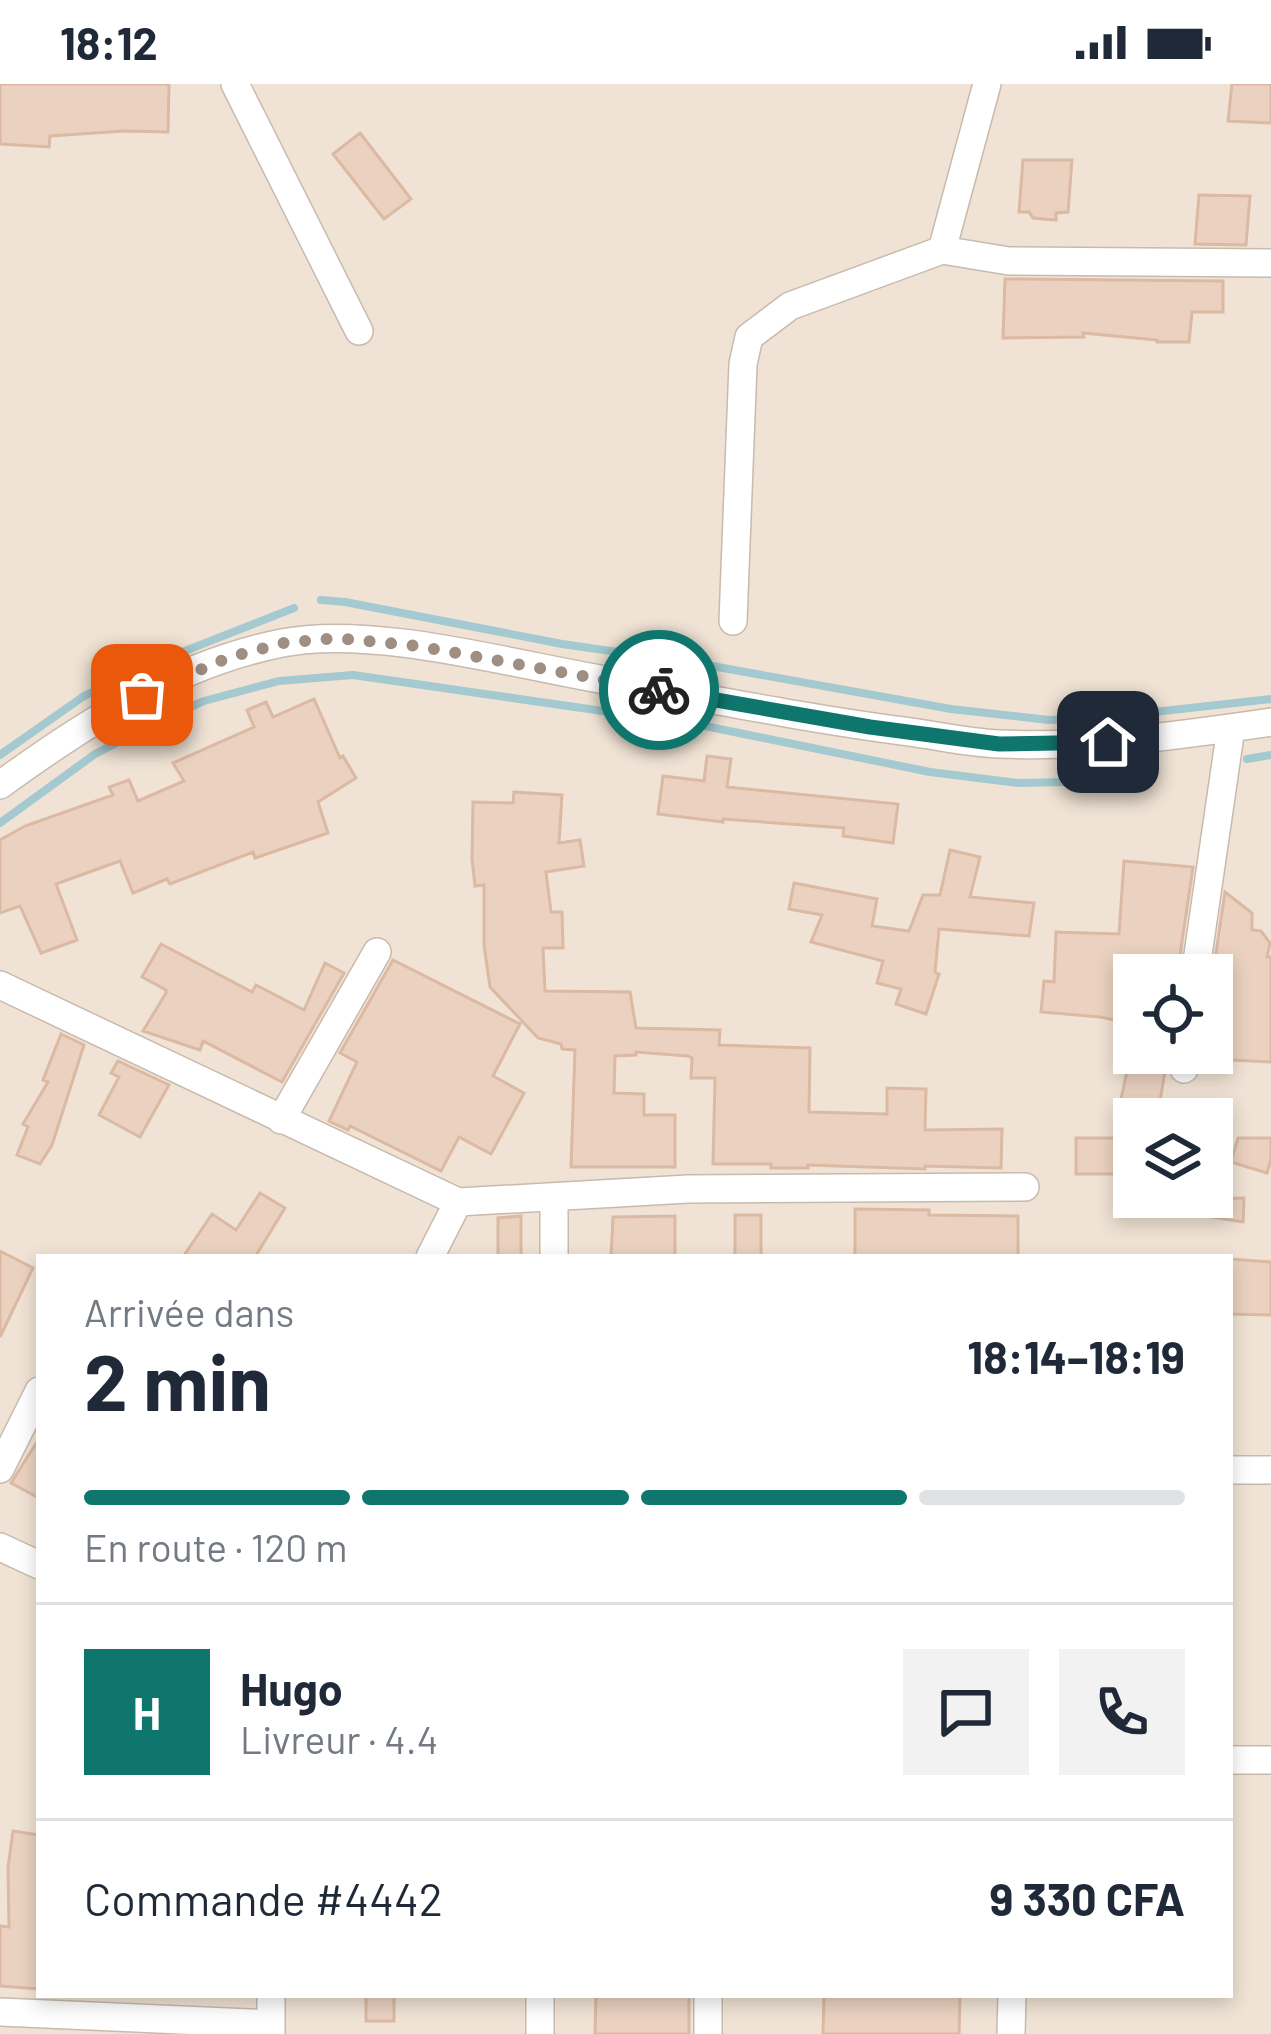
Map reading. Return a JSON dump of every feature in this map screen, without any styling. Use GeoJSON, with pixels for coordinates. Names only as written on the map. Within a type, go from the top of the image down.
{"type":"FeatureCollection","features":[{"type":"Feature","properties":{"kind":"street"},"geometry":{"type":"LineString","coordinates":[[236,84],[359,331]]}},
{"type":"Feature","properties":{"kind":"street"},"geometry":{"type":"LineString","coordinates":[[941,250],[987,84]]}},
{"type":"Feature","properties":{"kind":"street"},"geometry":{"type":"LineString","coordinates":[[733,621],[742,364],[749,337],[790,306],[941,250],[1009,261],[1271,263]]}},
{"type":"Feature","properties":{"kind":"street"},"geometry":{"type":"LineString","coordinates":[[0,785],[104,714],[181,676],[284,643],[336,638],[418,646],[870,727],[999,744],[1108,742],[1271,722]]}},
{"type":"Feature","properties":{"kind":"street"},"geometry":{"type":"LineString","coordinates":[[1198,954],[1231,728]]}},
{"type":"Feature","properties":{"kind":"street"},"geometry":{"type":"LineString","coordinates":[[281,1120],[376,952]]}},
{"type":"Feature","properties":{"kind":"street"},"geometry":{"type":"LineString","coordinates":[[0,985],[458,1202],[688,1189],[1025,1187]]}},
{"type":"Feature","properties":{"kind":"street"},"geometry":{"type":"LineString","coordinates":[[554,1197],[554,1254]]}},
{"type":"Feature","properties":{"kind":"street"},"geometry":{"type":"LineString","coordinates":[[432,1254],[458,1202]]}},
{"type":"Feature","properties":{"kind":"street"},"geometry":{"type":"LineString","coordinates":[[0,1468],[36,1397]]}},
{"type":"Feature","properties":{"kind":"street"},"geometry":{"type":"LineString","coordinates":[[1233,1470],[1271,1470]]}},
{"type":"Feature","properties":{"kind":"street"},"geometry":{"type":"LineString","coordinates":[[0,1546],[36,1564]]}},
{"type":"Feature","properties":{"kind":"street"},"geometry":{"type":"LineString","coordinates":[[1233,1760],[1271,1760]]}},
{"type":"Feature","properties":{"kind":"street"},"geometry":{"type":"LineString","coordinates":[[0,2012],[271,2029],[271,1998]]}},
{"type":"Feature","properties":{"kind":"street"},"geometry":{"type":"LineString","coordinates":[[540,1998],[540,2034]]}},
{"type":"Feature","properties":{"kind":"street"},"geometry":{"type":"LineString","coordinates":[[708,1998],[708,2034]]}},
{"type":"Feature","properties":{"kind":"street"},"geometry":{"type":"LineString","coordinates":[[1011,2034],[1012,1998]]}},
{"type":"Feature","properties":{"kind":"shaded area"},"geometry":{"type":"Polygon","coordinates":[[[0,84],[1271,84],[1271,2034],[0,2034],[0,84]]]}},
{"type":"Feature","properties":{"kind":"building"},"geometry":{"type":"Polygon","coordinates":[[[0,84],[169,84],[168,132],[50,136],[49,147],[0,144],[0,84]]]}},
{"type":"Feature","properties":{"kind":"building"},"geometry":{"type":"Polygon","coordinates":[[[1232,84],[1271,84],[1271,123],[1228,121],[1232,84]]]}},
{"type":"Feature","properties":{"kind":"building"},"geometry":{"type":"Polygon","coordinates":[[[360,133],[411,199],[384,219],[333,154],[360,133]]]}},
{"type":"Feature","properties":{"kind":"building"},"geometry":{"type":"Polygon","coordinates":[[[1023,160],[1072,160],[1068,212],[1056,213],[1056,220],[1019,212],[1023,160]]]}},
{"type":"Feature","properties":{"kind":"building"},"geometry":{"type":"Polygon","coordinates":[[[1199,195],[1250,196],[1246,245],[1195,244],[1199,195]]]}},
{"type":"Feature","properties":{"kind":"building"},"geometry":{"type":"Polygon","coordinates":[[[1005,279],[1223,281],[1223,312],[1192,312],[1189,342],[1083,333],[1084,337],[1003,338],[1005,279]]]}},
{"type":"Feature","properties":{"kind":"building"},"geometry":{"type":"Polygon","coordinates":[[[314,699],[340,758],[356,778],[318,802],[328,833],[255,858],[253,852],[133,893],[120,861],[56,884],[77,940],[41,953],[20,906],[0,913],[0,840],[25,826],[113,795],[109,787],[129,780],[138,801],[184,781],[173,763],[254,727],[247,710],[266,702],[273,717],[314,699]]]}},
{"type":"Feature","properties":{"kind":"building"},"geometry":{"type":"Polygon","coordinates":[[[707,756],[731,759],[727,787],[898,804],[893,843],[843,836],[844,828],[658,814],[663,776],[704,781],[707,756]]]}},
{"type":"Feature","properties":{"kind":"building"},"geometry":{"type":"Polygon","coordinates":[[[514,792],[562,795],[559,843],[580,840],[584,866],[546,872],[551,912],[562,912],[563,948],[543,948],[545,991],[630,992],[636,1028],[720,1030],[719,1045],[810,1048],[809,1112],[887,1114],[887,1088],[926,1089],[925,1130],[1002,1129],[1001,1168],[713,1164],[715,1078],[691,1078],[692,1058],[688,1056],[636,1052],[615,1056],[614,1093],[644,1094],[644,1115],[675,1115],[675,1167],[571,1167],[575,1050],[538,1038],[490,987],[484,885],[475,886],[472,859],[473,802],[513,803],[514,792]]]}},
{"type":"Feature","properties":{"kind":"building"},"geometry":{"type":"Polygon","coordinates":[[[950,850],[980,857],[970,897],[1034,903],[1029,936],[939,929],[935,972],[939,974],[926,1014],[896,1004],[901,989],[877,983],[883,961],[811,942],[822,915],[789,909],[794,883],[877,899],[872,926],[909,931],[923,895],[940,895],[950,850]]]}},
{"type":"Feature","properties":{"kind":"building"},"geometry":{"type":"Polygon","coordinates":[[[1124,861],[1193,867],[1180,954],[1113,954],[1113,1020],[1041,1012],[1044,981],[1054,982],[1056,932],[1119,934],[1124,861]]]}},
{"type":"Feature","properties":{"kind":"building"},"geometry":{"type":"Polygon","coordinates":[[[1225,892],[1252,913],[1252,930],[1261,931],[1270,943],[1271,1062],[1233,1060],[1233,954],[1216,954],[1225,892]]]}},
{"type":"Feature","properties":{"kind":"building"},"geometry":{"type":"Polygon","coordinates":[[[161,944],[252,992],[256,985],[304,1010],[325,963],[344,973],[282,1082],[203,1041],[200,1050],[143,1031],[166,993],[142,977],[161,944]]]}},
{"type":"Feature","properties":{"kind":"building"},"geometry":{"type":"Polygon","coordinates":[[[393,960],[520,1024],[493,1076],[524,1093],[491,1154],[459,1137],[441,1171],[350,1126],[348,1130],[329,1121],[357,1062],[340,1053],[393,960]]]}},
{"type":"Feature","properties":{"kind":"building"},"geometry":{"type":"Polygon","coordinates":[[[61,1034],[84,1045],[52,1145],[40,1164],[17,1155],[28,1127],[23,1124],[48,1082],[43,1080],[61,1034]]]}},
{"type":"Feature","properties":{"kind":"building"},"geometry":{"type":"Polygon","coordinates":[[[118,1061],[169,1085],[140,1137],[99,1115],[119,1077],[111,1073],[118,1061]]]}},
{"type":"Feature","properties":{"kind":"building"},"geometry":{"type":"Polygon","coordinates":[[[1126,1074],[1164,1074],[1160,1098],[1121,1098],[1126,1074]]]}},
{"type":"Feature","properties":{"kind":"building"},"geometry":{"type":"Polygon","coordinates":[[[1076,1138],[1113,1138],[1113,1174],[1076,1174],[1076,1138]]]}},
{"type":"Feature","properties":{"kind":"building"},"geometry":{"type":"Polygon","coordinates":[[[1238,1138],[1271,1138],[1267,1173],[1233,1163],[1238,1138]]]}},
{"type":"Feature","properties":{"kind":"building"},"geometry":{"type":"Polygon","coordinates":[[[260,1193],[285,1208],[257,1254],[185,1254],[212,1214],[236,1230],[260,1193]]]}},
{"type":"Feature","properties":{"kind":"building"},"geometry":{"type":"Polygon","coordinates":[[[1233,1198],[1244,1198],[1243,1222],[1219,1218],[1233,1218],[1233,1198]]]}},
{"type":"Feature","properties":{"kind":"building"},"geometry":{"type":"Polygon","coordinates":[[[855,1209],[1018,1216],[1018,1254],[855,1254],[855,1209]]]}},
{"type":"Feature","properties":{"kind":"building"},"geometry":{"type":"Polygon","coordinates":[[[735,1215],[761,1215],[761,1254],[735,1254],[735,1215]]]}},
{"type":"Feature","properties":{"kind":"building"},"geometry":{"type":"Polygon","coordinates":[[[521,1216],[521,1254],[498,1254],[498,1218],[521,1216]]]}},
{"type":"Feature","properties":{"kind":"building"},"geometry":{"type":"Polygon","coordinates":[[[675,1216],[675,1254],[611,1254],[613,1217],[675,1216]]]}},
{"type":"Feature","properties":{"kind":"building"},"geometry":{"type":"Polygon","coordinates":[[[0,1251],[33,1268],[0,1337],[0,1251]]]}},
{"type":"Feature","properties":{"kind":"building"},"geometry":{"type":"Polygon","coordinates":[[[1233,1259],[1271,1262],[1271,1315],[1233,1314],[1233,1259]]]}},
{"type":"Feature","properties":{"kind":"building"},"geometry":{"type":"Polygon","coordinates":[[[36,1444],[36,1496],[11,1483],[36,1444]]]}},
{"type":"Feature","properties":{"kind":"building"},"geometry":{"type":"Polygon","coordinates":[[[13,1831],[36,1835],[36,1989],[0,1986],[0,1926],[9,1927],[13,1831]]]}},
{"type":"Feature","properties":{"kind":"building"},"geometry":{"type":"Polygon","coordinates":[[[366,1998],[394,1998],[394,2021],[366,2021],[366,1998]]]}},
{"type":"Feature","properties":{"kind":"building"},"geometry":{"type":"Polygon","coordinates":[[[596,1998],[689,1998],[689,2034],[595,2034],[596,1998]]]}},
{"type":"Feature","properties":{"kind":"building"},"geometry":{"type":"Polygon","coordinates":[[[824,1998],[960,1998],[959,2034],[823,2034],[824,1998]]]}},
{"type":"Feature","properties":{"kind":"waterway"},"geometry":{"type":"LineString","coordinates":[[321,600],[951,709],[1049,720],[1271,699]]}},
{"type":"Feature","properties":{"kind":"waterway"},"geometry":{"type":"LineString","coordinates":[[0,755],[84,696],[294,608]]}},
{"type":"Feature","properties":{"kind":"waterway"},"geometry":{"type":"LineString","coordinates":[[0,823],[95,754],[204,701],[279,681],[353,675],[700,725],[930,772],[1018,783],[1115,777]]}},
{"type":"Feature","properties":{"kind":"waterway"},"geometry":{"type":"LineString","coordinates":[[1247,759],[1271,755]]}},
{"type":"Feature","properties":{"kind":"way so far"},"geometry":{"type":"LineString","coordinates":[[142,695],[230,657],[284,643],[336,638],[418,646],[659,690]]}},
{"type":"Feature","properties":{"kind":"route"},"geometry":{"type":"LineString","coordinates":[[659,690],[999,744],[1108,742]]}}]}
